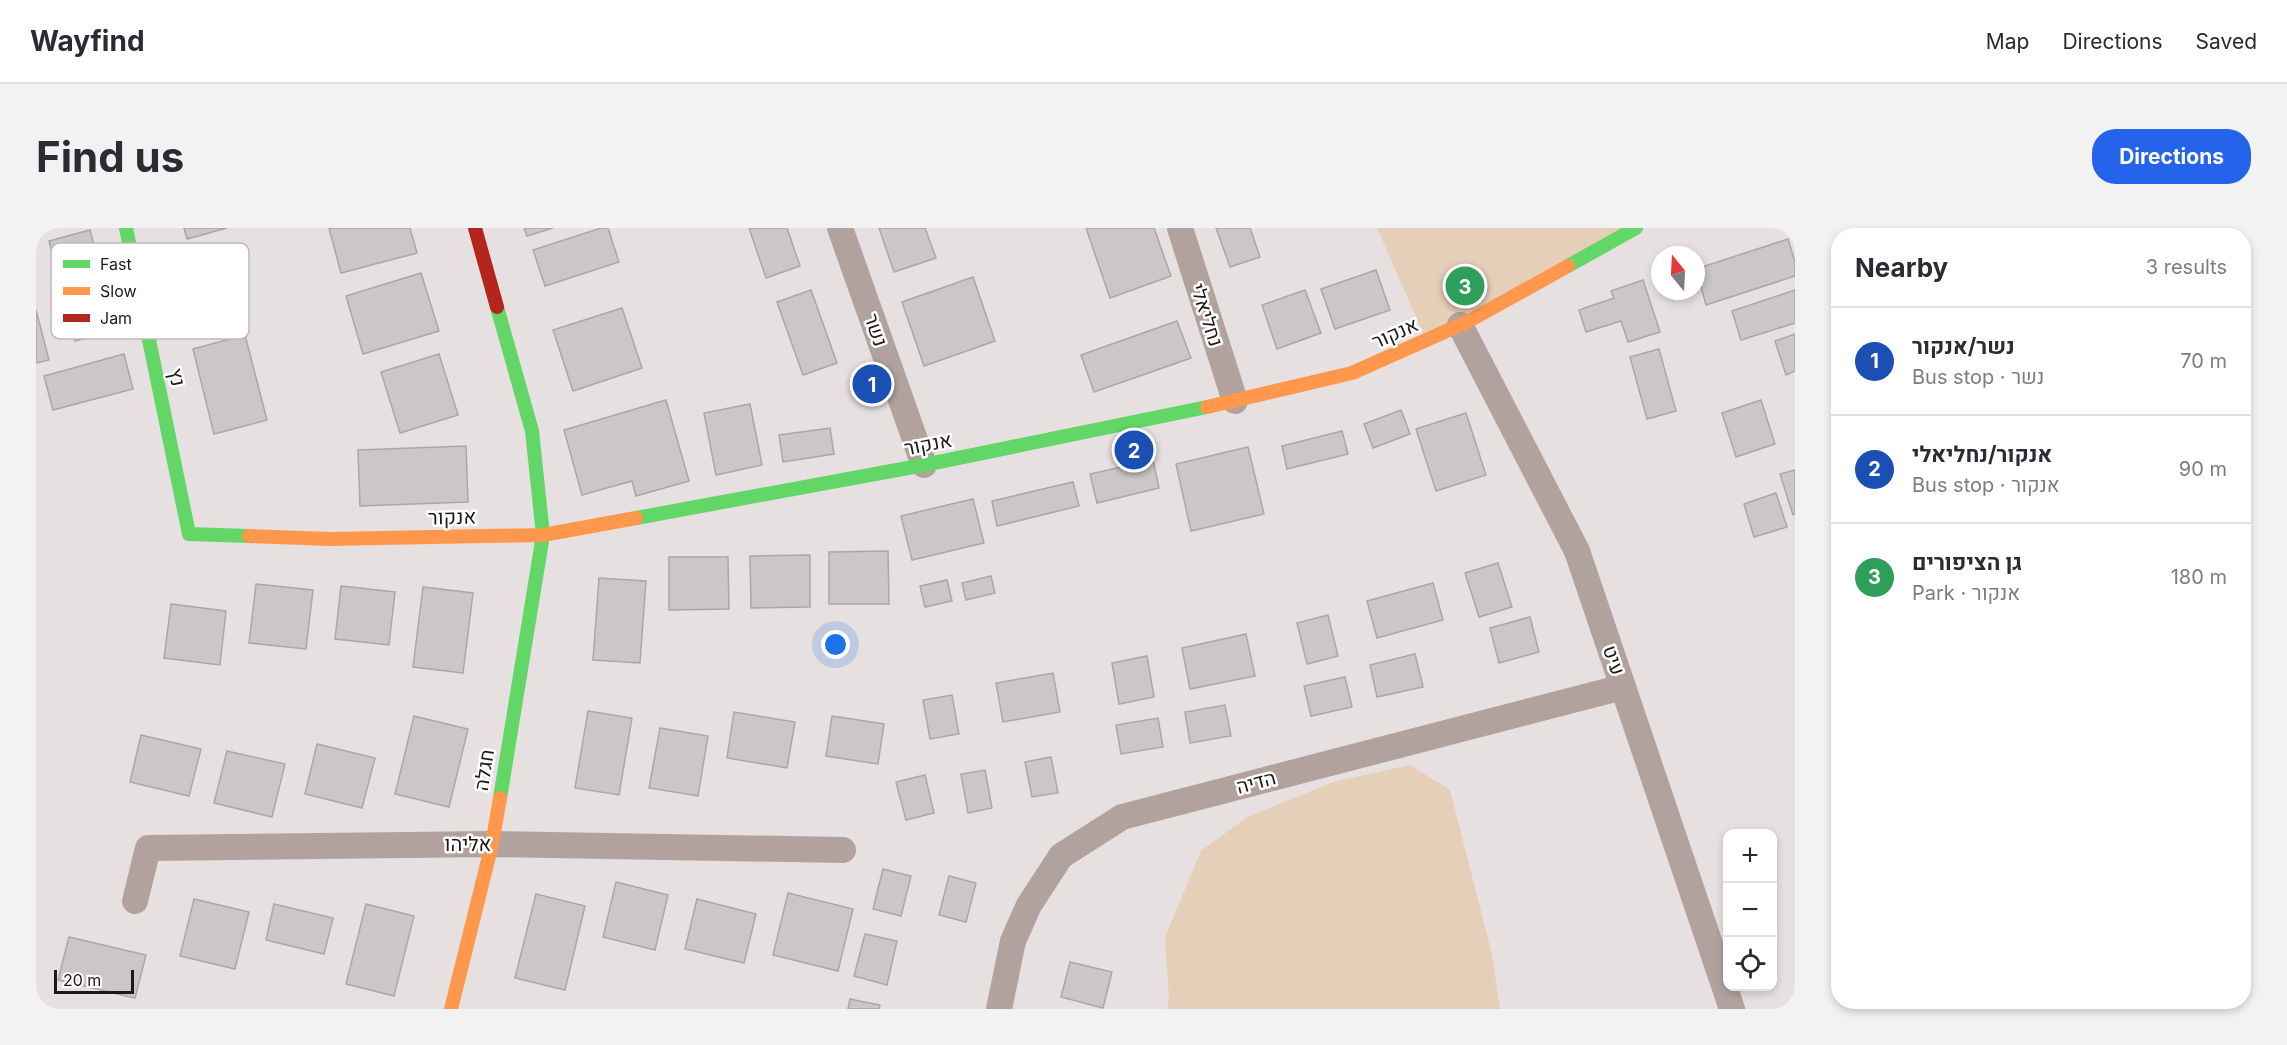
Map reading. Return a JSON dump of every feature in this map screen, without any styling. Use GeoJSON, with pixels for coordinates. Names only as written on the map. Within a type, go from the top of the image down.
{"type":"FeatureCollection","features":[{"type":"Feature","properties":{"kind":"street","name":"נץ"},"geometry":{"type":"LineString","coordinates":[[126,228],[129,243]]}},
{"type":"Feature","properties":{"kind":"street","name":"חגלה"},"geometry":{"type":"LineString","coordinates":[[451,1009],[492,844],[543,535],[532,431],[475,228]]}},
{"type":"Feature","properties":{"kind":"street","name":"נשר"},"geometry":{"type":"LineString","coordinates":[[840,228],[924,465]]}},
{"type":"Feature","properties":{"kind":"street","name":"נחליאלי"},"geometry":{"type":"LineString","coordinates":[[1180,228],[1235,401]]}},
{"type":"Feature","properties":{"kind":"street","name":"אנקור"},"geometry":{"type":"LineString","coordinates":[[189,534],[330,538],[543,535],[924,465],[1235,401],[1352,373],[1460,325],[1636,228]]}},
{"type":"Feature","properties":{"kind":"street","name":"עיט"},"geometry":{"type":"LineString","coordinates":[[1460,325],[1577,551],[1732,1009]]}},
{"type":"Feature","properties":{"kind":"street","name":"נץ"},"geometry":{"type":"LineString","coordinates":[[149,339],[189,534]]}},
{"type":"Feature","properties":{"kind":"street","name":"הדיה"},"geometry":{"type":"LineString","coordinates":[[999,1009],[1013,941],[1029,905],[1061,856],[1122,817],[1623,687]]}},
{"type":"Feature","properties":{"kind":"street","name":"אליהו"},"geometry":{"type":"LineString","coordinates":[[135,901],[148,848],[492,844],[843,850]]}},
{"type":"Feature","properties":{"kind":"shaded area"},"geometry":{"type":"Polygon","coordinates":[[[1377,228],[1629,228],[1426,340],[1377,228]]]}},
{"type":"Feature","properties":{"kind":"shaded area"},"geometry":{"type":"Polygon","coordinates":[[[1410,765],[1450,790],[1492,954],[1500,1009],[1167,1009],[1169,999],[1165,937],[1201,851],[1247,817],[1333,782],[1410,765]]]}},
{"type":"Feature","properties":{"kind":"building"},"geometry":{"type":"Polygon","coordinates":[[[184,228],[227,228],[187,239],[184,228]]]}},
{"type":"Feature","properties":{"kind":"building"},"geometry":{"type":"Polygon","coordinates":[[[329,228],[410,228],[417,253],[341,273],[329,228]]]}},
{"type":"Feature","properties":{"kind":"building"},"geometry":{"type":"Polygon","coordinates":[[[524,228],[553,228],[527,236],[524,228]]]}},
{"type":"Feature","properties":{"kind":"building"},"geometry":{"type":"Polygon","coordinates":[[[601,228],[608,228],[619,262],[545,286],[533,250],[601,228]]]}},
{"type":"Feature","properties":{"kind":"building"},"geometry":{"type":"Polygon","coordinates":[[[749,228],[787,228],[800,266],[766,278],[749,228]]]}},
{"type":"Feature","properties":{"kind":"building"},"geometry":{"type":"Polygon","coordinates":[[[879,228],[925,228],[936,258],[894,272],[879,228]]]}},
{"type":"Feature","properties":{"kind":"building"},"geometry":{"type":"Polygon","coordinates":[[[1086,228],[1154,228],[1171,276],[1110,298],[1086,228]]]}},
{"type":"Feature","properties":{"kind":"building"},"geometry":{"type":"Polygon","coordinates":[[[1216,228],[1250,228],[1260,257],[1230,267],[1216,228]]]}},
{"type":"Feature","properties":{"kind":"building"},"geometry":{"type":"Polygon","coordinates":[[[90,230],[93,243],[51,243],[51,249],[49,241],[90,230]]]}},
{"type":"Feature","properties":{"kind":"building"},"geometry":{"type":"Polygon","coordinates":[[[1788,239],[1795,262],[1795,276],[1706,305],[1705,266],[1788,239]]]}},
{"type":"Feature","properties":{"kind":"building"},"geometry":{"type":"Polygon","coordinates":[[[1376,270],[1390,310],[1335,329],[1321,289],[1376,270]]]}},
{"type":"Feature","properties":{"kind":"building"},"geometry":{"type":"Polygon","coordinates":[[[421,273],[439,331],[363,354],[346,296],[421,273]]]}},
{"type":"Feature","properties":{"kind":"building"},"geometry":{"type":"Polygon","coordinates":[[[973,277],[995,341],[924,366],[902,302],[973,277]]]}},
{"type":"Feature","properties":{"kind":"building"},"geometry":{"type":"Polygon","coordinates":[[[1643,280],[1660,332],[1628,342],[1621,321],[1586,332],[1579,310],[1614,298],[1611,291],[1643,280]]]}},
{"type":"Feature","properties":{"kind":"building"},"geometry":{"type":"Polygon","coordinates":[[[811,290],[837,363],[803,375],[777,302],[811,290]]]}},
{"type":"Feature","properties":{"kind":"building"},"geometry":{"type":"Polygon","coordinates":[[[1305,290],[1321,333],[1277,349],[1262,305],[1305,290]]]}},
{"type":"Feature","properties":{"kind":"building"},"geometry":{"type":"Polygon","coordinates":[[[1795,290],[1795,323],[1741,340],[1732,311],[1795,290]]]}},
{"type":"Feature","properties":{"kind":"building"},"geometry":{"type":"Polygon","coordinates":[[[622,308],[642,368],[573,391],[553,330],[622,308]]]}},
{"type":"Feature","properties":{"kind":"building"},"geometry":{"type":"Polygon","coordinates":[[[36,310],[49,360],[36,363],[36,310]]]}},
{"type":"Feature","properties":{"kind":"building"},"geometry":{"type":"Polygon","coordinates":[[[1177,321],[1191,358],[1094,392],[1081,355],[1177,321]]]}},
{"type":"Feature","properties":{"kind":"building"},"geometry":{"type":"Polygon","coordinates":[[[1795,334],[1795,371],[1786,375],[1775,341],[1795,334]]]}},
{"type":"Feature","properties":{"kind":"building"},"geometry":{"type":"Polygon","coordinates":[[[230,339],[246,339],[267,420],[214,434],[193,349],[230,339]]]}},
{"type":"Feature","properties":{"kind":"building"},"geometry":{"type":"Polygon","coordinates":[[[1659,349],[1676,411],[1647,419],[1630,357],[1659,349]]]}},
{"type":"Feature","properties":{"kind":"building"},"geometry":{"type":"Polygon","coordinates":[[[124,354],[133,389],[53,410],[44,376],[124,354]]]}},
{"type":"Feature","properties":{"kind":"building"},"geometry":{"type":"Polygon","coordinates":[[[439,354],[458,415],[400,433],[381,372],[439,354]]]}},
{"type":"Feature","properties":{"kind":"building"},"geometry":{"type":"Polygon","coordinates":[[[666,400],[689,481],[636,496],[632,481],[582,495],[564,430],[666,400]]]}},
{"type":"Feature","properties":{"kind":"building"},"geometry":{"type":"Polygon","coordinates":[[[1761,400],[1775,444],[1736,457],[1722,413],[1761,400]]]}},
{"type":"Feature","properties":{"kind":"building"},"geometry":{"type":"Polygon","coordinates":[[[750,404],[762,465],[716,475],[704,413],[750,404]]]}},
{"type":"Feature","properties":{"kind":"building"},"geometry":{"type":"Polygon","coordinates":[[[1401,410],[1410,434],[1373,448],[1364,424],[1401,410]]]}},
{"type":"Feature","properties":{"kind":"building"},"geometry":{"type":"Polygon","coordinates":[[[1466,413],[1486,475],[1436,491],[1416,429],[1466,413]]]}},
{"type":"Feature","properties":{"kind":"building"},"geometry":{"type":"Polygon","coordinates":[[[830,428],[834,454],[783,462],[779,435],[830,428]]]}},
{"type":"Feature","properties":{"kind":"building"},"geometry":{"type":"Polygon","coordinates":[[[1342,431],[1348,454],[1287,469],[1282,446],[1342,431]]]}},
{"type":"Feature","properties":{"kind":"building"},"geometry":{"type":"Polygon","coordinates":[[[466,446],[468,502],[360,506],[358,450],[466,446]]]}},
{"type":"Feature","properties":{"kind":"building"},"geometry":{"type":"Polygon","coordinates":[[[1248,447],[1264,514],[1191,531],[1176,464],[1248,447]]]}},
{"type":"Feature","properties":{"kind":"building"},"geometry":{"type":"Polygon","coordinates":[[[1153,460],[1159,488],[1097,503],[1090,474],[1153,460]]]}},
{"type":"Feature","properties":{"kind":"building"},"geometry":{"type":"Polygon","coordinates":[[[1795,470],[1795,514],[1793,515],[1780,474],[1795,470]]]}},
{"type":"Feature","properties":{"kind":"building"},"geometry":{"type":"Polygon","coordinates":[[[1073,482],[1079,506],[997,526],[992,501],[1073,482]]]}},
{"type":"Feature","properties":{"kind":"building"},"geometry":{"type":"Polygon","coordinates":[[[1776,493],[1787,527],[1754,537],[1744,504],[1776,493]]]}},
{"type":"Feature","properties":{"kind":"building"},"geometry":{"type":"Polygon","coordinates":[[[973,499],[984,543],[912,560],[901,516],[973,499]]]}},
{"type":"Feature","properties":{"kind":"building"},"geometry":{"type":"Polygon","coordinates":[[[888,551],[889,604],[829,604],[829,552],[888,551]]]}},
{"type":"Feature","properties":{"kind":"building"},"geometry":{"type":"Polygon","coordinates":[[[810,555],[810,607],[751,608],[750,556],[810,555]]]}},
{"type":"Feature","properties":{"kind":"building"},"geometry":{"type":"Polygon","coordinates":[[[669,557],[728,557],[729,609],[669,610],[669,557]]]}},
{"type":"Feature","properties":{"kind":"building"},"geometry":{"type":"Polygon","coordinates":[[[1498,563],[1512,607],[1479,617],[1465,573],[1498,563]]]}},
{"type":"Feature","properties":{"kind":"building"},"geometry":{"type":"Polygon","coordinates":[[[991,576],[995,593],[966,600],[962,583],[991,576]]]}},
{"type":"Feature","properties":{"kind":"building"},"geometry":{"type":"Polygon","coordinates":[[[599,578],[646,581],[640,663],[593,660],[599,578]]]}},
{"type":"Feature","properties":{"kind":"building"},"geometry":{"type":"Polygon","coordinates":[[[947,580],[952,601],[925,607],[920,586],[947,580]]]}},
{"type":"Feature","properties":{"kind":"building"},"geometry":{"type":"Polygon","coordinates":[[[1433,583],[1443,620],[1377,638],[1367,601],[1433,583]]]}},
{"type":"Feature","properties":{"kind":"building"},"geometry":{"type":"Polygon","coordinates":[[[256,584],[313,590],[306,649],[249,643],[256,584]]]}},
{"type":"Feature","properties":{"kind":"building"},"geometry":{"type":"Polygon","coordinates":[[[341,586],[395,592],[389,645],[335,639],[341,586]]]}},
{"type":"Feature","properties":{"kind":"building"},"geometry":{"type":"Polygon","coordinates":[[[423,587],[473,593],[463,673],[413,667],[423,587]]]}},
{"type":"Feature","properties":{"kind":"building"},"geometry":{"type":"Polygon","coordinates":[[[171,604],[226,611],[220,665],[164,658],[171,604]]]}},
{"type":"Feature","properties":{"kind":"building"},"geometry":{"type":"Polygon","coordinates":[[[1328,615],[1338,656],[1307,664],[1297,623],[1328,615]]]}},
{"type":"Feature","properties":{"kind":"building"},"geometry":{"type":"Polygon","coordinates":[[[1530,617],[1539,652],[1499,663],[1490,628],[1530,617]]]}},
{"type":"Feature","properties":{"kind":"building"},"geometry":{"type":"Polygon","coordinates":[[[1246,634],[1255,676],[1190,689],[1182,648],[1246,634]]]}},
{"type":"Feature","properties":{"kind":"building"},"geometry":{"type":"Polygon","coordinates":[[[1415,654],[1423,687],[1377,697],[1370,665],[1415,654]]]}},
{"type":"Feature","properties":{"kind":"building"},"geometry":{"type":"Polygon","coordinates":[[[1147,656],[1154,697],[1119,704],[1112,663],[1147,656]]]}},
{"type":"Feature","properties":{"kind":"building"},"geometry":{"type":"Polygon","coordinates":[[[1053,673],[1060,712],[1003,722],[996,683],[1053,673]]]}},
{"type":"Feature","properties":{"kind":"building"},"geometry":{"type":"Polygon","coordinates":[[[1345,677],[1352,707],[1311,716],[1304,686],[1345,677]]]}},
{"type":"Feature","properties":{"kind":"building"},"geometry":{"type":"Polygon","coordinates":[[[952,695],[959,734],[930,739],[923,700],[952,695]]]}},
{"type":"Feature","properties":{"kind":"building"},"geometry":{"type":"Polygon","coordinates":[[[1225,705],[1231,736],[1190,743],[1185,712],[1225,705]]]}},
{"type":"Feature","properties":{"kind":"building"},"geometry":{"type":"Polygon","coordinates":[[[588,711],[632,718],[619,795],[575,788],[588,711]]]}},
{"type":"Feature","properties":{"kind":"building"},"geometry":{"type":"Polygon","coordinates":[[[734,712],[795,722],[787,768],[727,758],[734,712]]]}},
{"type":"Feature","properties":{"kind":"building"},"geometry":{"type":"Polygon","coordinates":[[[414,716],[468,729],[449,807],[395,794],[414,716]]]}},
{"type":"Feature","properties":{"kind":"building"},"geometry":{"type":"Polygon","coordinates":[[[832,716],[884,724],[878,764],[826,756],[832,716]]]}},
{"type":"Feature","properties":{"kind":"building"},"geometry":{"type":"Polygon","coordinates":[[[1158,718],[1163,747],[1121,754],[1116,725],[1158,718]]]}},
{"type":"Feature","properties":{"kind":"building"},"geometry":{"type":"Polygon","coordinates":[[[660,728],[708,736],[698,796],[649,788],[660,728]]]}},
{"type":"Feature","properties":{"kind":"building"},"geometry":{"type":"Polygon","coordinates":[[[141,735],[201,749],[189,796],[130,782],[141,735]]]}},
{"type":"Feature","properties":{"kind":"building"},"geometry":{"type":"Polygon","coordinates":[[[317,744],[375,758],[362,808],[305,794],[317,744]]]}},
{"type":"Feature","properties":{"kind":"building"},"geometry":{"type":"Polygon","coordinates":[[[227,751],[285,764],[272,817],[214,803],[227,751]]]}},
{"type":"Feature","properties":{"kind":"building"},"geometry":{"type":"Polygon","coordinates":[[[1051,757],[1058,793],[1032,797],[1025,762],[1051,757]]]}},
{"type":"Feature","properties":{"kind":"building"},"geometry":{"type":"Polygon","coordinates":[[[985,770],[992,808],[968,813],[961,774],[985,770]]]}},
{"type":"Feature","properties":{"kind":"building"},"geometry":{"type":"Polygon","coordinates":[[[925,775],[934,813],[906,820],[896,782],[925,775]]]}},
{"type":"Feature","properties":{"kind":"building"},"geometry":{"type":"Polygon","coordinates":[[[883,869],[911,876],[901,916],[873,909],[883,869]]]}},
{"type":"Feature","properties":{"kind":"building"},"geometry":{"type":"Polygon","coordinates":[[[949,876],[976,883],[966,922],[939,915],[949,876]]]}},
{"type":"Feature","properties":{"kind":"building"},"geometry":{"type":"Polygon","coordinates":[[[616,882],[668,895],[655,950],[603,937],[616,882]]]}},
{"type":"Feature","properties":{"kind":"building"},"geometry":{"type":"Polygon","coordinates":[[[788,893],[853,909],[838,971],[773,955],[788,893]]]}},
{"type":"Feature","properties":{"kind":"building"},"geometry":{"type":"Polygon","coordinates":[[[536,894],[585,906],[565,990],[515,978],[536,894]]]}},
{"type":"Feature","properties":{"kind":"building"},"geometry":{"type":"Polygon","coordinates":[[[194,899],[249,912],[235,969],[180,956],[194,899]]]}},
{"type":"Feature","properties":{"kind":"building"},"geometry":{"type":"Polygon","coordinates":[[[697,899],[756,914],[744,963],[685,949],[697,899]]]}},
{"type":"Feature","properties":{"kind":"building"},"geometry":{"type":"Polygon","coordinates":[[[274,904],[333,918],[324,954],[266,940],[274,904]]]}},
{"type":"Feature","properties":{"kind":"building"},"geometry":{"type":"Polygon","coordinates":[[[366,904],[414,916],[394,996],[346,984],[366,904]]]}},
{"type":"Feature","properties":{"kind":"building"},"geometry":{"type":"Polygon","coordinates":[[[865,934],[897,941],[887,985],[854,976],[865,934]]]}},
{"type":"Feature","properties":{"kind":"building"},"geometry":{"type":"Polygon","coordinates":[[[69,937],[146,955],[135,998],[58,980],[69,937]]]}},
{"type":"Feature","properties":{"kind":"building"},"geometry":{"type":"Polygon","coordinates":[[[1070,962],[1112,972],[1103,1008],[1061,997],[1070,962]]]}},
{"type":"Feature","properties":{"kind":"building"},"geometry":{"type":"Polygon","coordinates":[[[850,999],[880,1005],[879,1009],[848,1009],[850,999]]]}},
{"type":"Feature","properties":{"kind":"traffic: fast"},"geometry":{"type":"LineString","coordinates":[[126,228],[129,243]]}},
{"type":"Feature","properties":{"kind":"traffic: fast"},"geometry":{"type":"LineString","coordinates":[[1568,266],[1636,228]]}},
{"type":"Feature","properties":{"kind":"traffic: fast"},"geometry":{"type":"LineString","coordinates":[[497,307],[532,431],[543,535],[500,798]]}},
{"type":"Feature","properties":{"kind":"traffic: fast"},"geometry":{"type":"LineString","coordinates":[[149,339],[189,534],[249,536]]}},
{"type":"Feature","properties":{"kind":"traffic: fast"},"geometry":{"type":"LineString","coordinates":[[636,518],[924,465],[1207,407]]}},
{"type":"Feature","properties":{"kind":"traffic: slow"},"geometry":{"type":"LineString","coordinates":[[1207,407],[1352,373],[1469,321],[1568,266]]}},
{"type":"Feature","properties":{"kind":"traffic: slow"},"geometry":{"type":"LineString","coordinates":[[249,536],[330,539],[543,535],[636,518]]}},
{"type":"Feature","properties":{"kind":"traffic: slow"},"geometry":{"type":"LineString","coordinates":[[451,1009],[492,844],[500,798]]}},
{"type":"Feature","properties":{"kind":"traffic: jam"},"geometry":{"type":"LineString","coordinates":[[475,228],[497,307]]}},
{"type":"Feature","properties":{"kind":"place","name":"גן הציפורים"},"geometry":{"type":"Point","coordinates":[1465,286]}},
{"type":"Feature","properties":{"kind":"place","name":"נשר/אנקור"},"geometry":{"type":"Point","coordinates":[872,384]}},
{"type":"Feature","properties":{"kind":"place","name":"אנקור/נחליאלי"},"geometry":{"type":"Point","coordinates":[1134,450]}}]}
